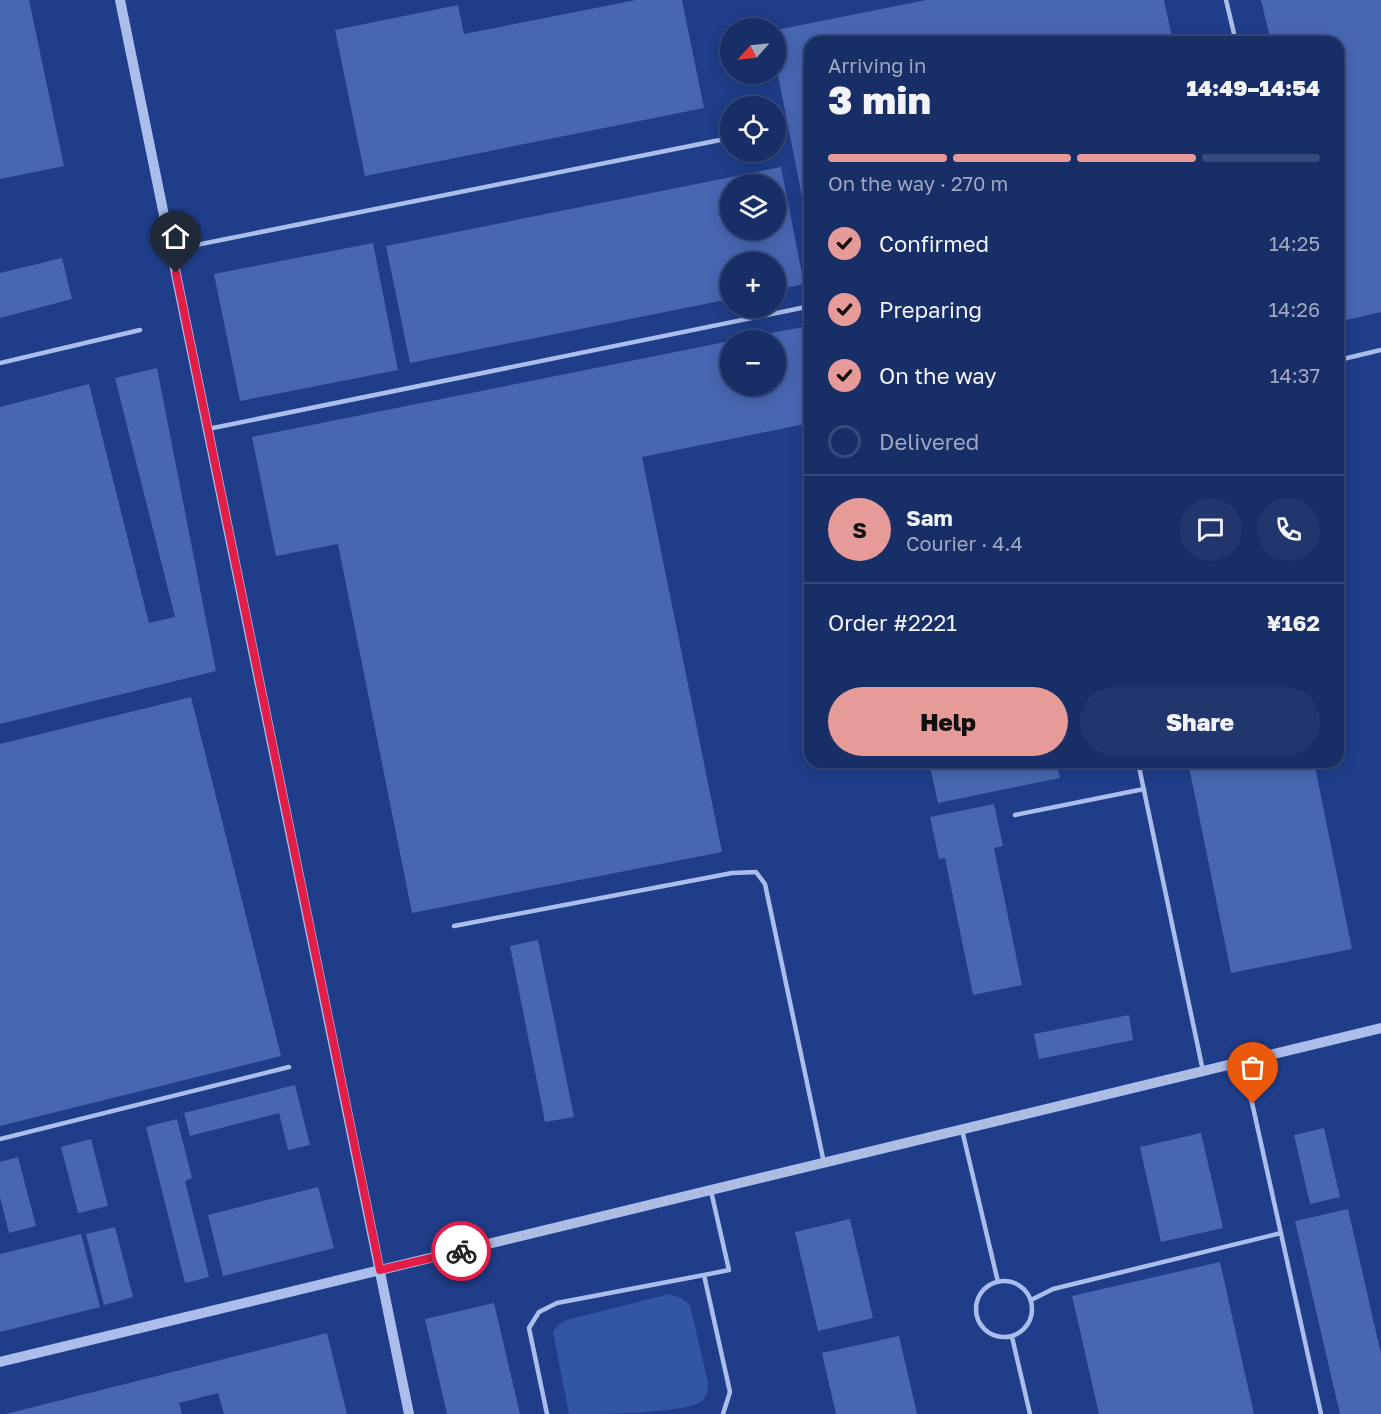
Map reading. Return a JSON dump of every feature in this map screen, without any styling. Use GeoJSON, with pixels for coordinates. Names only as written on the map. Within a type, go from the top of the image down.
{"type":"FeatureCollection","features":[{"type":"Feature","properties":{"kind":"street"},"geometry":{"type":"LineString","coordinates":[[120,0],[409,1414]]}},
{"type":"Feature","properties":{"kind":"street"},"geometry":{"type":"LineString","coordinates":[[0,1362],[1381,1028]]}},
{"type":"Feature","properties":{"kind":"lane"},"geometry":{"type":"LineString","coordinates":[[1226,0],[1235,36]]}},
{"type":"Feature","properties":{"kind":"lane"},"geometry":{"type":"LineString","coordinates":[[171,250],[720,140]]}},
{"type":"Feature","properties":{"kind":"lane"},"geometry":{"type":"LineString","coordinates":[[208,429],[804,307]]}},
{"type":"Feature","properties":{"kind":"lane"},"geometry":{"type":"LineString","coordinates":[[0,363],[140,330]]}},
{"type":"Feature","properties":{"kind":"lane"},"geometry":{"type":"LineString","coordinates":[[1344,359],[1381,350]]}},
{"type":"Feature","properties":{"kind":"lane"},"geometry":{"type":"LineString","coordinates":[[1139,768],[1203,1071]]}},
{"type":"Feature","properties":{"kind":"lane"},"geometry":{"type":"LineString","coordinates":[[1015,815],[1144,789]]}},
{"type":"Feature","properties":{"kind":"lane"},"geometry":{"type":"LineString","coordinates":[[454,926],[732,873],[756,872],[765,884],[824,1163]]}},
{"type":"Feature","properties":{"kind":"lane"},"geometry":{"type":"LineString","coordinates":[[1243,1061],[1321,1414]]}},
{"type":"Feature","properties":{"kind":"lane"},"geometry":{"type":"LineString","coordinates":[[0,1139],[289,1067]]}},
{"type":"Feature","properties":{"kind":"lane"},"geometry":{"type":"LineString","coordinates":[[962,1129],[998,1282]]}},
{"type":"Feature","properties":{"kind":"lane"},"geometry":{"type":"LineString","coordinates":[[548,1414],[530,1328],[539,1312],[557,1303],[729,1270],[711,1190]]}},
{"type":"Feature","properties":{"kind":"lane"},"geometry":{"type":"LineString","coordinates":[[1031,1300],[1053,1288],[1281,1233]]}},
{"type":"Feature","properties":{"kind":"lane"},"geometry":{"type":"LineString","coordinates":[[704,1275],[730,1392],[723,1414]]}},
{"type":"Feature","properties":{"kind":"lane"},"geometry":{"type":"LineString","coordinates":[[998,1282],[1017,1284],[1025,1290],[1031,1300],[1033,1311],[1029,1323],[1022,1332],[1011,1337],[1000,1338],[989,1333],[981,1325],[976,1315],[976,1304],[981,1294],[998,1282]]}},
{"type":"Feature","properties":{"kind":"lane"},"geometry":{"type":"LineString","coordinates":[[1011,1337],[1030,1414]]}},
{"type":"Feature","properties":{"kind":"shaded area"},"geometry":{"type":"Polygon","coordinates":[[[669,1294],[681,1298],[690,1305],[708,1383],[704,1399],[688,1407],[655,1411],[569,1414],[553,1332],[558,1325],[567,1320],[669,1294]]]}},
{"type":"Feature","properties":{"kind":"building"},"geometry":{"type":"Polygon","coordinates":[[[0,0],[29,0],[64,166],[0,179],[0,0]]]}},
{"type":"Feature","properties":{"kind":"building"},"geometry":{"type":"Polygon","coordinates":[[[636,0],[682,0],[704,108],[365,176],[335,30],[458,5],[464,34],[636,0]]]}},
{"type":"Feature","properties":{"kind":"building"},"geometry":{"type":"Polygon","coordinates":[[[926,0],[1164,0],[1172,36],[804,36],[804,207],[786,116],[786,96],[782,96],[780,84],[786,84],[786,28],[926,0]]]}},
{"type":"Feature","properties":{"kind":"building"},"geometry":{"type":"Polygon","coordinates":[[[1261,0],[1381,0],[1381,312],[1344,321],[1344,36],[1270,36],[1261,0]]]}},
{"type":"Feature","properties":{"kind":"building"},"geometry":{"type":"Polygon","coordinates":[[[781,167],[782,174],[746,174],[781,167]]]}},
{"type":"Feature","properties":{"kind":"building"},"geometry":{"type":"Polygon","coordinates":[[[720,179],[720,240],[786,240],[786,192],[804,284],[786,288],[786,252],[720,252],[720,301],[410,363],[386,246],[720,179]]]}},
{"type":"Feature","properties":{"kind":"building"},"geometry":{"type":"Polygon","coordinates":[[[373,243],[398,370],[240,401],[214,274],[373,243]]]}},
{"type":"Feature","properties":{"kind":"building"},"geometry":{"type":"Polygon","coordinates":[[[62,258],[72,299],[0,318],[0,273],[62,258]]]}},
{"type":"Feature","properties":{"kind":"building"},"geometry":{"type":"Polygon","coordinates":[[[804,327],[804,424],[642,457],[722,852],[412,913],[338,544],[276,556],[252,437],[720,343],[720,396],[786,396],[786,330],[804,327]]]}},
{"type":"Feature","properties":{"kind":"building"},"geometry":{"type":"Polygon","coordinates":[[[157,368],[216,671],[0,724],[0,407],[89,384],[149,623],[175,617],[115,378],[157,368]]]}},
{"type":"Feature","properties":{"kind":"building"},"geometry":{"type":"Polygon","coordinates":[[[191,697],[281,1056],[0,1126],[0,744],[191,697]]]}},
{"type":"Feature","properties":{"kind":"building"},"geometry":{"type":"Polygon","coordinates":[[[930,768],[1058,768],[1060,778],[938,803],[930,768]]]}},
{"type":"Feature","properties":{"kind":"building"},"geometry":{"type":"Polygon","coordinates":[[[1189,768],[1315,768],[1352,949],[1231,973],[1189,768]]]}},
{"type":"Feature","properties":{"kind":"building"},"geometry":{"type":"Polygon","coordinates":[[[994,804],[1003,846],[994,848],[1022,985],[973,995],[945,858],[939,859],[930,817],[994,804]]]}},
{"type":"Feature","properties":{"kind":"building"},"geometry":{"type":"Polygon","coordinates":[[[538,940],[574,1117],[545,1122],[510,946],[538,940]]]}},
{"type":"Feature","properties":{"kind":"building"},"geometry":{"type":"Polygon","coordinates":[[[1129,1015],[1133,1040],[1039,1059],[1034,1034],[1129,1015]]]}},
{"type":"Feature","properties":{"kind":"building"},"geometry":{"type":"Polygon","coordinates":[[[295,1085],[310,1145],[288,1150],[279,1113],[190,1136],[184,1113],[295,1085]]]}},
{"type":"Feature","properties":{"kind":"building"},"geometry":{"type":"Polygon","coordinates":[[[177,1119],[192,1178],[185,1181],[209,1277],[185,1283],[146,1127],[177,1119]]]}},
{"type":"Feature","properties":{"kind":"building"},"geometry":{"type":"Polygon","coordinates":[[[1324,1128],[1340,1197],[1310,1204],[1294,1135],[1324,1128]]]}},
{"type":"Feature","properties":{"kind":"building"},"geometry":{"type":"Polygon","coordinates":[[[1201,1133],[1223,1228],[1161,1242],[1140,1147],[1201,1133]]]}},
{"type":"Feature","properties":{"kind":"building"},"geometry":{"type":"Polygon","coordinates":[[[91,1139],[108,1206],[78,1213],[61,1147],[91,1139]]]}},
{"type":"Feature","properties":{"kind":"building"},"geometry":{"type":"Polygon","coordinates":[[[18,1157],[36,1226],[9,1233],[0,1197],[0,1162],[18,1157]]]}},
{"type":"Feature","properties":{"kind":"building"},"geometry":{"type":"Polygon","coordinates":[[[318,1187],[334,1248],[223,1276],[208,1215],[318,1187]]]}},
{"type":"Feature","properties":{"kind":"building"},"geometry":{"type":"Polygon","coordinates":[[[1348,1209],[1381,1354],[1381,1414],[1340,1414],[1295,1221],[1348,1209]]]}},
{"type":"Feature","properties":{"kind":"building"},"geometry":{"type":"Polygon","coordinates":[[[850,1219],[873,1318],[818,1331],[795,1232],[850,1219]]]}},
{"type":"Feature","properties":{"kind":"building"},"geometry":{"type":"Polygon","coordinates":[[[115,1227],[133,1297],[104,1305],[86,1234],[115,1227]]]}},
{"type":"Feature","properties":{"kind":"building"},"geometry":{"type":"Polygon","coordinates":[[[81,1234],[100,1307],[0,1332],[0,1254],[81,1234]]]}},
{"type":"Feature","properties":{"kind":"building"},"geometry":{"type":"Polygon","coordinates":[[[1220,1262],[1254,1414],[1099,1414],[1072,1296],[1220,1262]]]}},
{"type":"Feature","properties":{"kind":"building"},"geometry":{"type":"Polygon","coordinates":[[[494,1303],[520,1414],[447,1414],[425,1319],[494,1303]]]}},
{"type":"Feature","properties":{"kind":"building"},"geometry":{"type":"Polygon","coordinates":[[[327,1333],[347,1414],[224,1414],[218,1393],[179,1403],[182,1414],[6,1414],[327,1333]]]}},
{"type":"Feature","properties":{"kind":"building"},"geometry":{"type":"Polygon","coordinates":[[[899,1336],[917,1414],[836,1414],[822,1353],[899,1336]]]}},
{"type":"Feature","properties":{"kind":"way so far"},"geometry":{"type":"LineString","coordinates":[[461,1251],[1243,1061],[1253,1104]]}},
{"type":"Feature","properties":{"kind":"route"},"geometry":{"type":"LineString","coordinates":[[176,273],[380,1270],[461,1251]]}}]}
